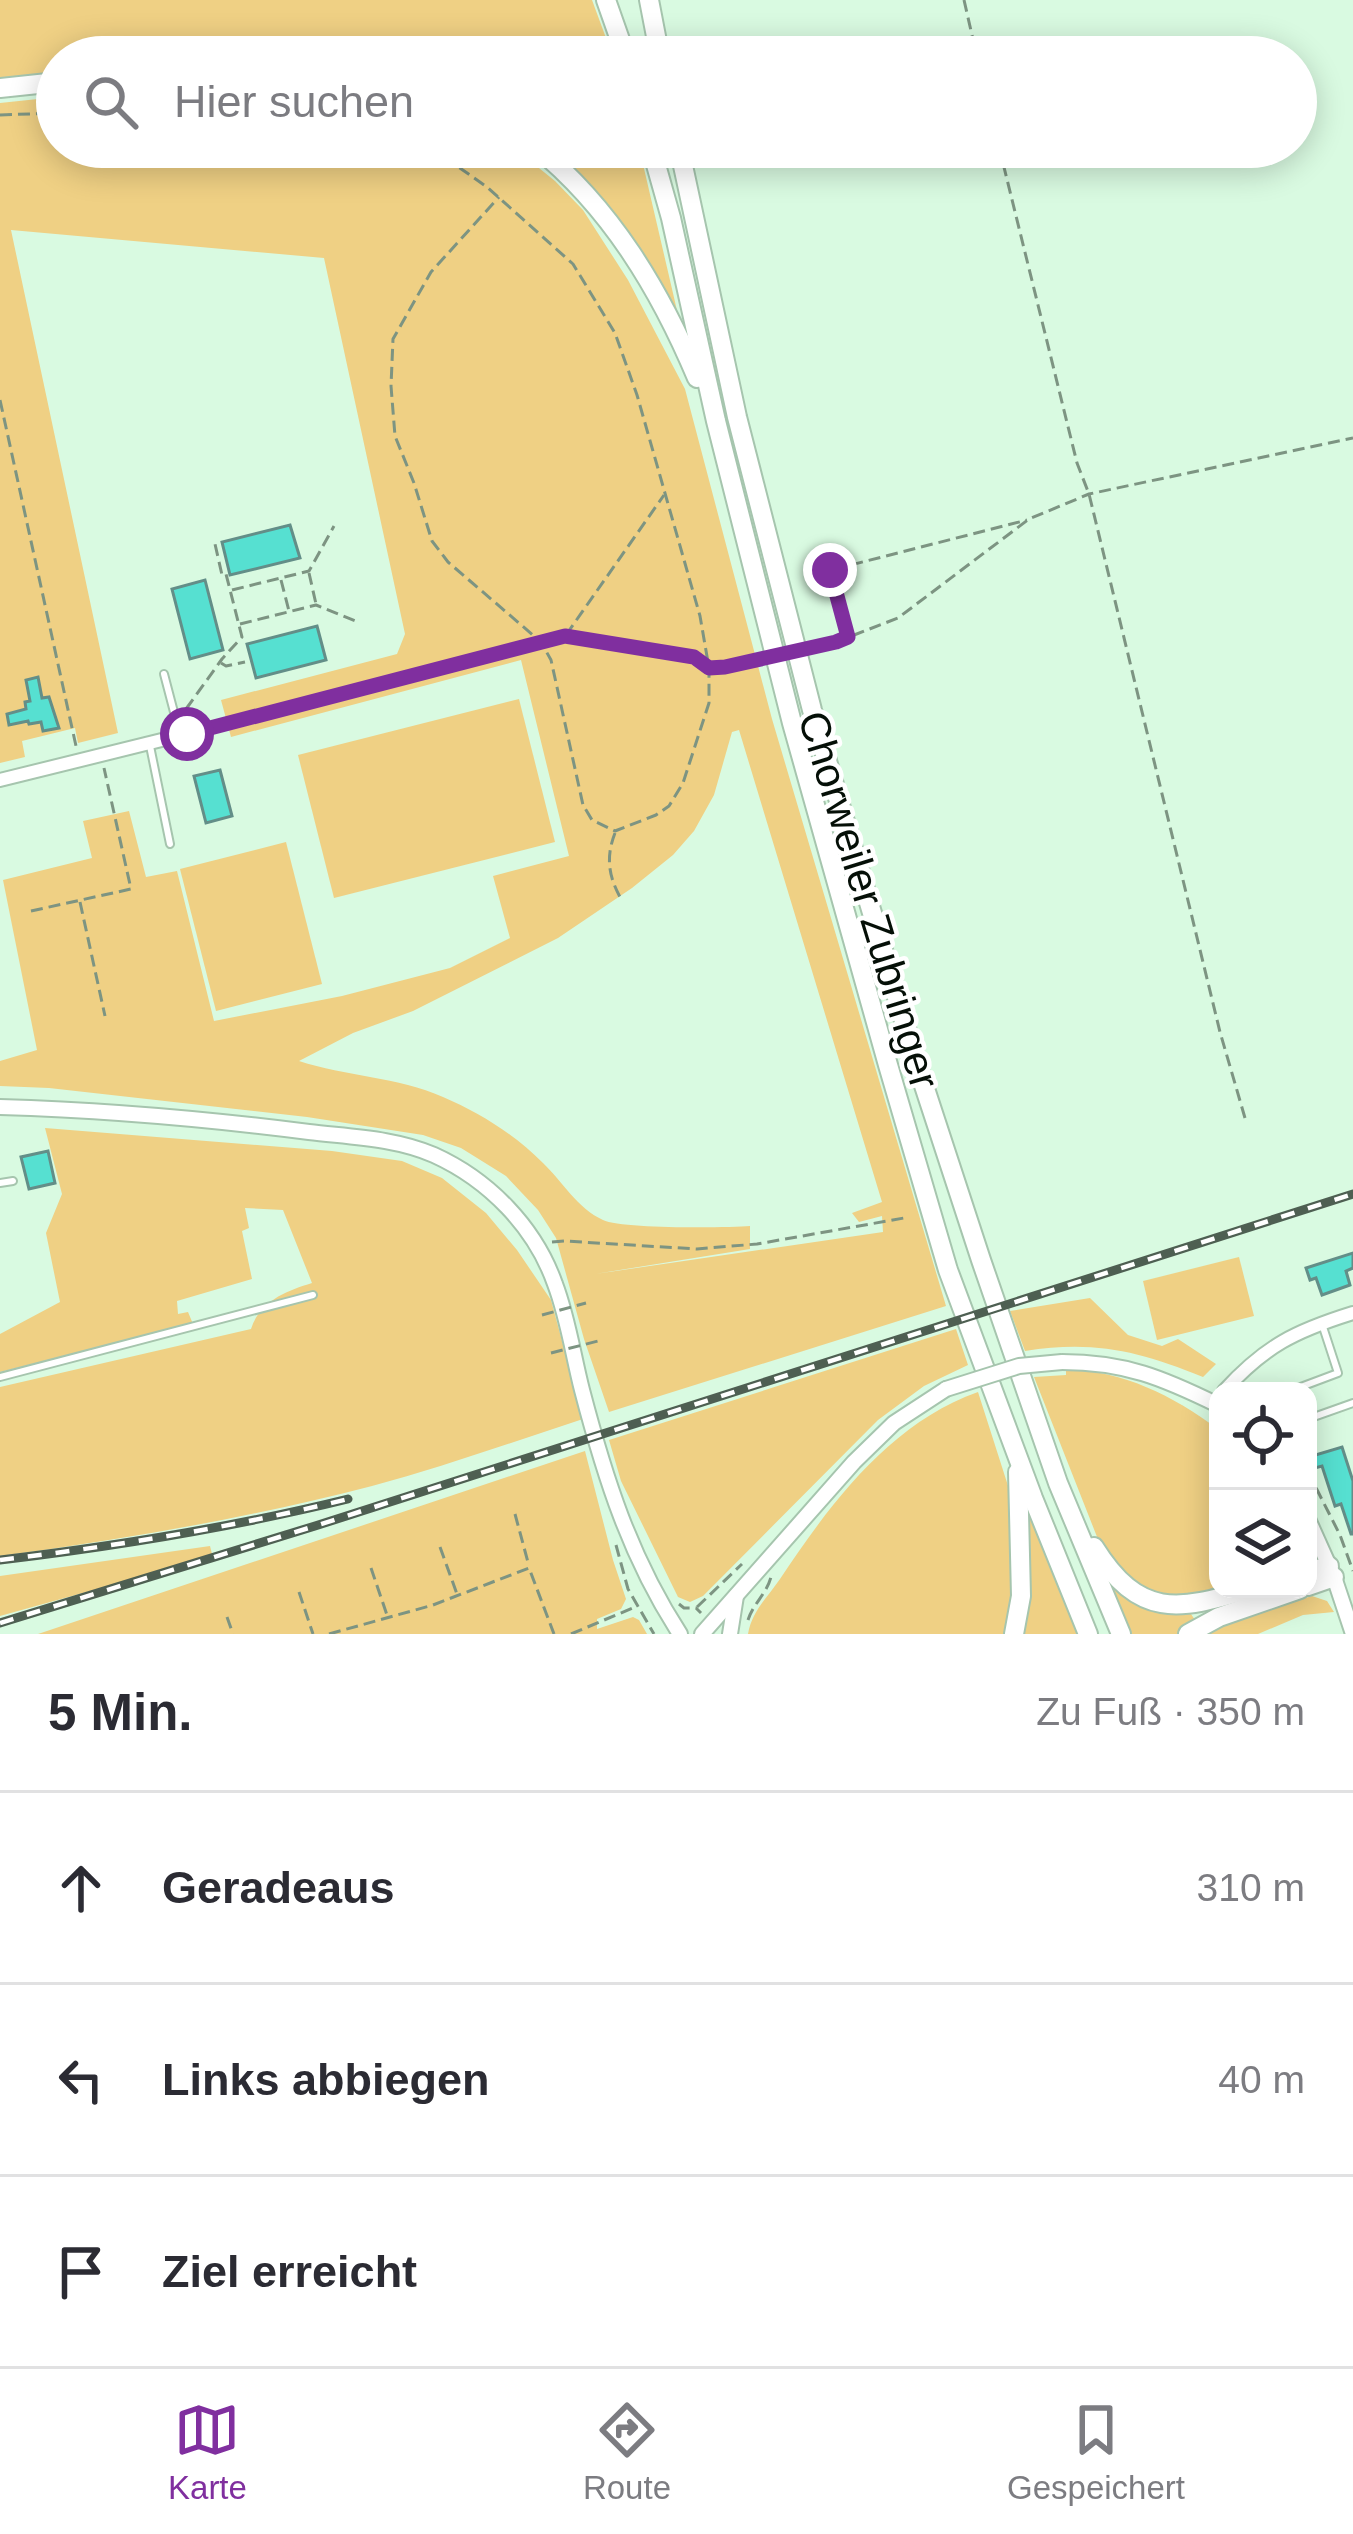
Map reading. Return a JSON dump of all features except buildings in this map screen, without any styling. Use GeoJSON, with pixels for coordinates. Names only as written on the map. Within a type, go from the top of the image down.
{"type":"FeatureCollection","features":[{"type":"Feature","properties":{"kind":"highway"},"geometry":{"type":"LineString","coordinates":[[606,0],[619,36]]}},
{"type":"Feature","properties":{"kind":"highway"},"geometry":{"type":"LineString","coordinates":[[649,0],[656,36]]}},
{"type":"Feature","properties":{"kind":"highway"},"geometry":{"type":"LineString","coordinates":[[0,88],[36,84]]}},
{"type":"Feature","properties":{"kind":"highway","name":"Chorweiler Zubringer"},"geometry":{"type":"LineString","coordinates":[[559,168],[620,234],[676,328],[716,421]]}},
{"type":"Feature","properties":{"kind":"highway","name":"Chorweiler Zubringer"},"geometry":{"type":"LineString","coordinates":[[657,168],[792,723],[887,1065],[948,1270],[1088,1634]]}},
{"type":"Feature","properties":{"kind":"highway","name":"Chorweiler Zubringer"},"geometry":{"type":"LineString","coordinates":[[684,168],[737,417],[812,710],[914,1055],[1058,1483],[1120,1634]]}},
{"type":"Feature","properties":{"kind":"highway"},"geometry":{"type":"LineString","coordinates":[[1014,1634],[1021,1596],[1018,1455]]}},
{"type":"Feature","properties":{"kind":"highway"},"geometry":{"type":"LineString","coordinates":[[1058,1483],[1106,1566],[1136,1594],[1157,1604],[1178,1606],[1220,1598]]}},
{"type":"Feature","properties":{"kind":"highway"},"geometry":{"type":"LineString","coordinates":[[1188,1634],[1219,1617],[1275,1598]]}},
{"type":"Feature","properties":{"kind":"street"},"geometry":{"type":"LineString","coordinates":[[0,780],[187,734]]}},
{"type":"Feature","properties":{"kind":"street"},"geometry":{"type":"LineString","coordinates":[[0,1107],[256,1125],[390,1142],[432,1155],[474,1178],[503,1202],[538,1245],[556,1286],[600,1457],[629,1543],[680,1634]]}},
{"type":"Feature","properties":{"kind":"street"},"geometry":{"type":"LineString","coordinates":[[1233,1382],[1277,1343],[1353,1313]]}},
{"type":"Feature","properties":{"kind":"street"},"geometry":{"type":"LineString","coordinates":[[706,1629],[854,1462],[894,1424],[946,1389],[1019,1366],[1090,1362],[1134,1369],[1209,1401]]}},
{"type":"Feature","properties":{"kind":"street"},"geometry":{"type":"LineString","coordinates":[[1317,1535],[1338,1571],[1353,1634]]}},
{"type":"Feature","properties":{"kind":"street"},"geometry":{"type":"LineString","coordinates":[[730,1634],[736,1596]]}},
{"type":"Feature","properties":{"kind":"lane"},"geometry":{"type":"LineString","coordinates":[[164,674],[187,734]]}},
{"type":"Feature","properties":{"kind":"lane"},"geometry":{"type":"LineString","coordinates":[[149,743],[170,844]]}},
{"type":"Feature","properties":{"kind":"lane"},"geometry":{"type":"LineString","coordinates":[[0,1183],[13,1180]]}},
{"type":"Feature","properties":{"kind":"lane"},"geometry":{"type":"LineString","coordinates":[[0,1377],[313,1295]]}},
{"type":"Feature","properties":{"kind":"lane"},"geometry":{"type":"LineString","coordinates":[[1314,1382],[1338,1373],[1322,1323]]}},
{"type":"Feature","properties":{"kind":"lane"},"geometry":{"type":"LineString","coordinates":[[1317,1416],[1353,1403]]}},
{"type":"Feature","properties":{"kind":"path"},"geometry":{"type":"LineString","coordinates":[[964,0],[972,36]]}},
{"type":"Feature","properties":{"kind":"path"},"geometry":{"type":"LineString","coordinates":[[0,116],[36,114]]}},
{"type":"Feature","properties":{"kind":"path"},"geometry":{"type":"LineString","coordinates":[[459,168],[499,197],[573,264],[615,334],[638,395],[700,616],[709,668],[709,703],[683,783],[669,806],[615,831],[592,820],[584,805],[551,660],[541,642],[448,562],[432,541],[395,436],[393,339],[431,272],[499,197]]}},
{"type":"Feature","properties":{"kind":"path"},"geometry":{"type":"LineString","coordinates":[[1004,168],[1245,1118]]}},
{"type":"Feature","properties":{"kind":"path"},"geometry":{"type":"LineString","coordinates":[[0,400],[79,760]]}},
{"type":"Feature","properties":{"kind":"path"},"geometry":{"type":"LineString","coordinates":[[848,637],[830,570],[1029,519],[1089,494],[1353,438]]}},
{"type":"Feature","properties":{"kind":"path"},"geometry":{"type":"LineString","coordinates":[[565,636],[665,492]]}},
{"type":"Feature","properties":{"kind":"path"},"geometry":{"type":"LineString","coordinates":[[215,544],[242,638],[183,714],[187,734],[565,636],[694,657],[709,668],[836,642],[898,618],[1029,519]]}},
{"type":"Feature","properties":{"kind":"path"},"geometry":{"type":"LineString","coordinates":[[316,604],[309,571],[334,526]]}},
{"type":"Feature","properties":{"kind":"path"},"geometry":{"type":"LineString","coordinates":[[230,591],[309,571]]}},
{"type":"Feature","properties":{"kind":"path"},"geometry":{"type":"LineString","coordinates":[[281,578],[290,611]]}},
{"type":"Feature","properties":{"kind":"path"},"geometry":{"type":"LineString","coordinates":[[238,624],[316,604],[358,622]]}},
{"type":"Feature","properties":{"kind":"path"},"geometry":{"type":"LineString","coordinates":[[219,662],[226,666],[245,662]]}},
{"type":"Feature","properties":{"kind":"path"},"geometry":{"type":"LineString","coordinates":[[31,910],[131,889],[100,754]]}},
{"type":"Feature","properties":{"kind":"path"},"geometry":{"type":"LineString","coordinates":[[615,831],[608,866],[620,897]]}},
{"type":"Feature","properties":{"kind":"path"},"geometry":{"type":"LineString","coordinates":[[80,900],[105,1016]]}},
{"type":"Feature","properties":{"kind":"path"},"geometry":{"type":"LineString","coordinates":[[538,1245],[564,1241],[717,1248],[904,1217]]}},
{"type":"Feature","properties":{"kind":"path"},"geometry":{"type":"LineString","coordinates":[[569,1302],[574,1320]]}},
{"type":"Feature","properties":{"kind":"path"},"geometry":{"type":"LineString","coordinates":[[542,1316],[586,1303]]}},
{"type":"Feature","properties":{"kind":"path"},"geometry":{"type":"LineString","coordinates":[[547,1306],[552,1328]]}},
{"type":"Feature","properties":{"kind":"path"},"geometry":{"type":"LineString","coordinates":[[579,1338],[584,1357]]}},
{"type":"Feature","properties":{"kind":"path"},"geometry":{"type":"LineString","coordinates":[[550,1353],[598,1341]]}},
{"type":"Feature","properties":{"kind":"path"},"geometry":{"type":"LineString","coordinates":[[1317,1490],[1340,1535],[1338,1571]]}},
{"type":"Feature","properties":{"kind":"path"},"geometry":{"type":"LineString","coordinates":[[515,1514],[554,1634]]}},
{"type":"Feature","properties":{"kind":"path"},"geometry":{"type":"LineString","coordinates":[[440,1547],[458,1595]]}},
{"type":"Feature","properties":{"kind":"path"},"geometry":{"type":"LineString","coordinates":[[672,1598],[684,1608],[696,1608],[738,1566]]}},
{"type":"Feature","properties":{"kind":"path"},"geometry":{"type":"LineString","coordinates":[[371,1568],[388,1618]]}},
{"type":"Feature","properties":{"kind":"path"},"geometry":{"type":"LineString","coordinates":[[329,1634],[529,1568]]}},
{"type":"Feature","properties":{"kind":"path"},"geometry":{"type":"LineString","coordinates":[[746,1634],[748,1617],[768,1588]]}},
{"type":"Feature","properties":{"kind":"path"},"geometry":{"type":"LineString","coordinates":[[628,1589],[654,1634]]}},
{"type":"Feature","properties":{"kind":"path"},"geometry":{"type":"LineString","coordinates":[[299,1592],[313,1634]]}},
{"type":"Feature","properties":{"kind":"path"},"geometry":{"type":"LineString","coordinates":[[573,1634],[636,1607]]}},
{"type":"Feature","properties":{"kind":"path"},"geometry":{"type":"LineString","coordinates":[[696,1608],[706,1629]]}},
{"type":"Feature","properties":{"kind":"path"},"geometry":{"type":"LineString","coordinates":[[227,1617],[233,1634]]}},
{"type":"Feature","properties":{"kind":"shaded area"},"geometry":{"type":"Polygon","coordinates":[[[0,0],[592,0],[605,36],[36,36],[36,76],[0,79],[0,0]]]}},
{"type":"Feature","properties":{"kind":"shaded area"},"geometry":{"type":"Polygon","coordinates":[[[36,99],[36,168],[539,168],[583,210],[628,280],[685,389],[772,719],[946,1306],[609,1412],[556,1238],[506,1176],[461,1148],[423,1135],[307,1117],[0,1086],[0,1061],[37,1050],[3,880],[92,858],[83,821],[129,811],[146,877],[177,871],[214,1021],[342,996],[450,968],[510,938],[493,876],[569,856],[521,660],[231,737],[221,700],[397,654],[405,634],[324,258],[11,230],[118,733],[78,743],[75,728],[22,741],[25,757],[0,763],[0,103],[36,99]],[[739,730],[732,732],[714,795],[694,831],[632,888],[558,938],[413,1011],[353,1033],[299,1061],[408,1085],[470,1110],[520,1143],[578,1202],[603,1220],[651,1226],[750,1226],[750,1249],[595,1274],[883,1232],[882,1216],[859,1222],[852,1213],[882,1202],[739,730]]]}},
{"type":"Feature","properties":{"kind":"shaded area"},"geometry":{"type":"Polygon","coordinates":[[[570,168],[644,168],[679,319],[622,226],[570,168]]]}},
{"type":"Feature","properties":{"kind":"shaded area"},"geometry":{"type":"Polygon","coordinates":[[[519,699],[555,842],[334,898],[298,755],[519,699]]]}},
{"type":"Feature","properties":{"kind":"shaded area"},"geometry":{"type":"Polygon","coordinates":[[[286,842],[322,984],[216,1011],[180,869],[286,842]]]}},
{"type":"Feature","properties":{"kind":"shaded area"},"geometry":{"type":"Polygon","coordinates":[[[45,1128],[332,1151],[402,1161],[442,1178],[486,1213],[551,1300],[583,1419],[425,1471],[326,1497],[187,1527],[0,1556],[0,1387],[251,1329],[267,1304],[312,1283],[283,1210],[245,1208],[249,1228],[242,1231],[252,1279],[177,1301],[178,1314],[188,1312],[193,1324],[0,1372],[0,1334],[60,1302],[46,1233],[62,1194],[45,1128]]]}},
{"type":"Feature","properties":{"kind":"shaded area"},"geometry":{"type":"Polygon","coordinates":[[[1239,1257],[1254,1316],[1157,1340],[1143,1281],[1239,1257]]]}},
{"type":"Feature","properties":{"kind":"shaded area"},"geometry":{"type":"Polygon","coordinates":[[[1090,1298],[1128,1335],[1162,1346],[1178,1339],[1216,1364],[1203,1377],[1116,1350],[1025,1351],[1010,1311],[1090,1298]]]}},
{"type":"Feature","properties":{"kind":"shaded area"},"geometry":{"type":"Polygon","coordinates":[[[956,1329],[968,1365],[924,1386],[878,1420],[703,1596],[690,1602],[678,1597],[621,1481],[609,1440],[956,1329]]]}},
{"type":"Feature","properties":{"kind":"shaded area"},"geometry":{"type":"Polygon","coordinates":[[[1066,1370],[1087,1371],[1127,1380],[1209,1423],[1209,1594],[1198,1599],[1140,1591],[1103,1552],[1034,1377],[1066,1375],[1066,1370]]]}},
{"type":"Feature","properties":{"kind":"shaded area"},"geometry":{"type":"Polygon","coordinates":[[[978,1392],[1010,1492],[1017,1578],[1007,1634],[748,1634],[761,1605],[865,1469],[917,1424],[978,1392]]]}},
{"type":"Feature","properties":{"kind":"shaded area"},"geometry":{"type":"Polygon","coordinates":[[[585,1451],[626,1599],[621,1609],[597,1619],[597,1629],[633,1617],[647,1634],[38,1634],[585,1451]]]}},
{"type":"Feature","properties":{"kind":"shaded area"},"geometry":{"type":"Polygon","coordinates":[[[1022,1489],[1081,1634],[1024,1634],[1030,1563],[1022,1489]]]}},
{"type":"Feature","properties":{"kind":"shaded area"},"geometry":{"type":"Polygon","coordinates":[[[210,1546],[212,1554],[0,1616],[0,1576],[210,1546]]]}},
{"type":"Feature","properties":{"kind":"shaded area"},"geometry":{"type":"Polygon","coordinates":[[[1100,1568],[1189,1611],[1195,1620],[1181,1634],[1126,1634],[1100,1568]]]}},
{"type":"Feature","properties":{"kind":"shaded area"},"geometry":{"type":"Polygon","coordinates":[[[1305,1598],[1327,1601],[1334,1612],[1303,1615],[1258,1634],[1204,1634],[1223,1623],[1305,1598]]]}},
{"type":"Feature","properties":{"kind":"railway"},"geometry":{"type":"LineString","coordinates":[[0,1623],[1353,1194]]}},
{"type":"Feature","properties":{"kind":"railway"},"geometry":{"type":"LineString","coordinates":[[0,1560],[175,1535],[348,1499]]}},
{"type":"Feature","properties":{"kind":"route"},"geometry":{"type":"LineString","coordinates":[[187,734],[565,636],[694,657],[709,668],[836,642],[848,637],[830,570]]}}]}
